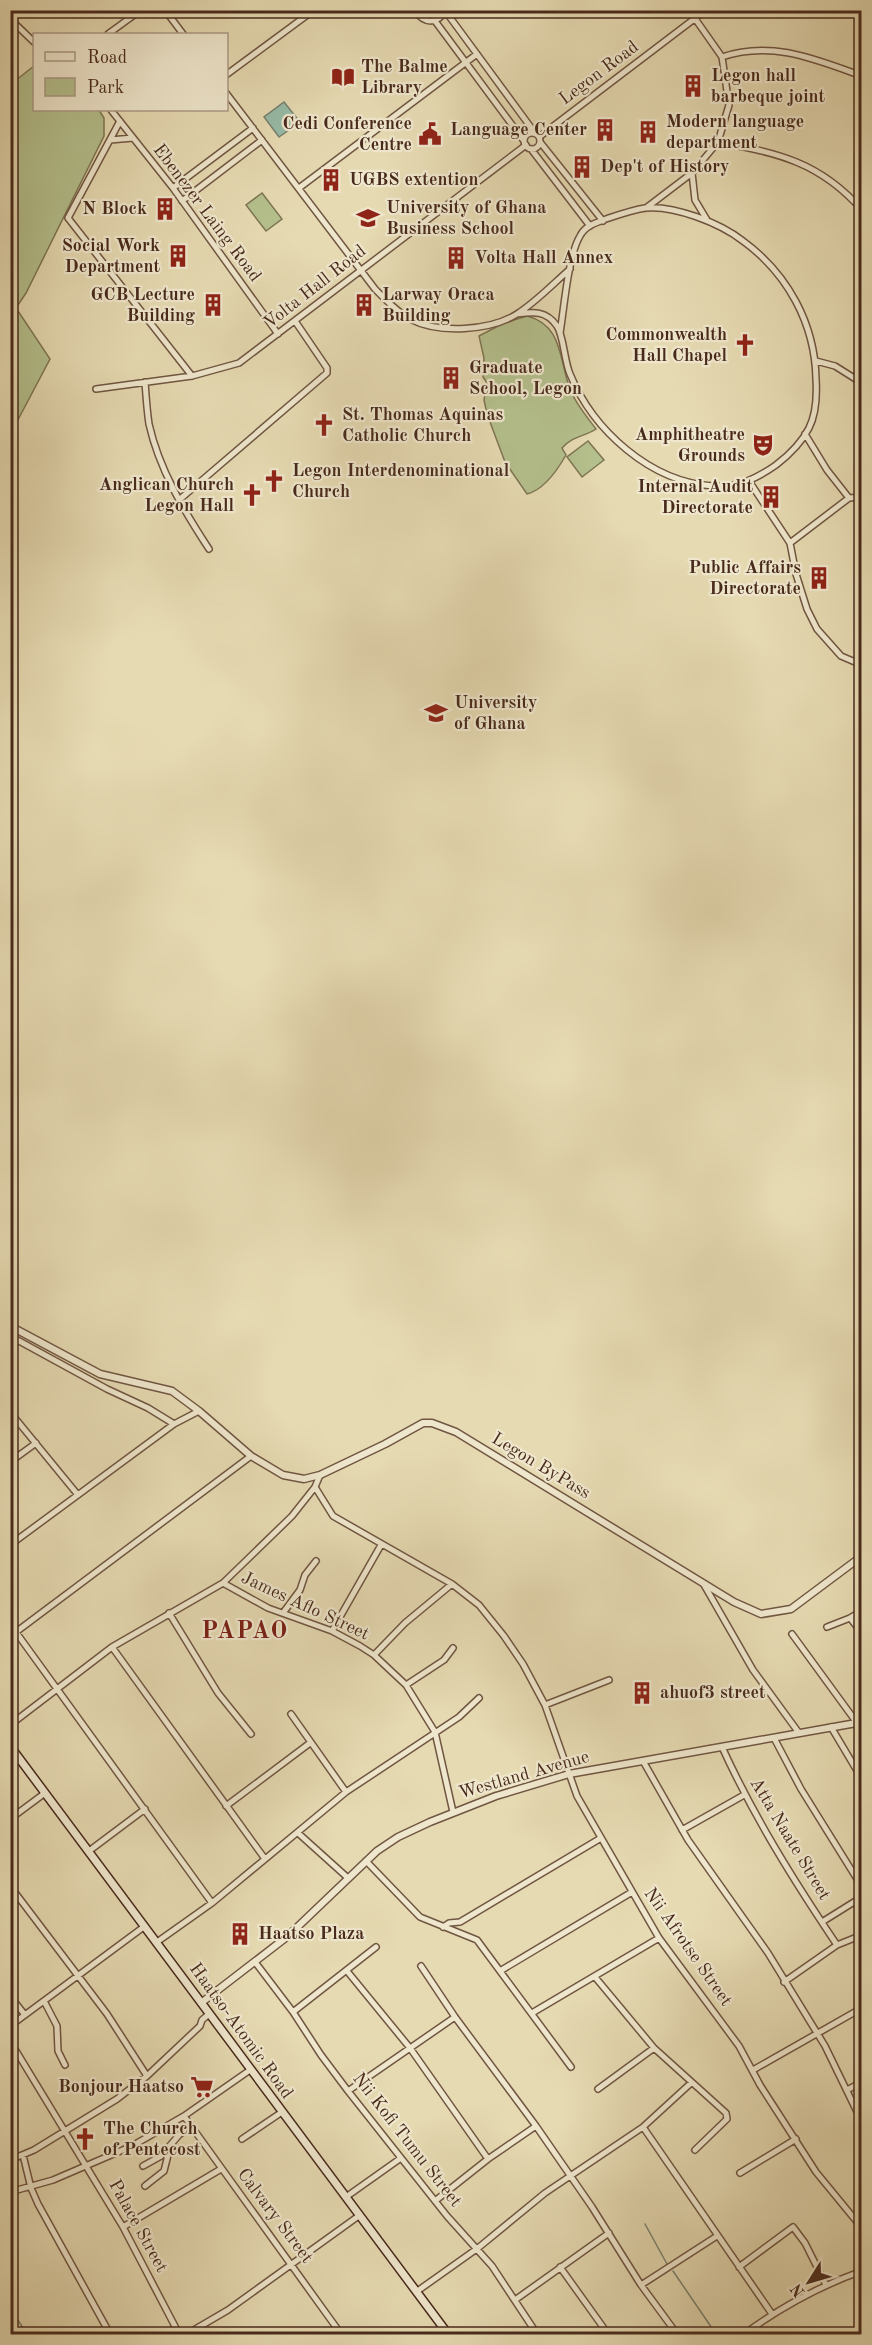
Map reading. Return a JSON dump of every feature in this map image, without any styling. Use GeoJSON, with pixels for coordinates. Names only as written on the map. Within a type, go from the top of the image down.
{"type":"FeatureCollection","features":[{"type":"Feature","properties":{"kind":"main road","name":"Haatso-Atomic Road"},"geometry":{"type":"LineString","coordinates":[[10,1746],[448,2334]]}},
{"type":"Feature","properties":{"kind":"street"},"geometry":{"type":"LineString","coordinates":[[109,33],[141,10]]}},
{"type":"Feature","properties":{"kind":"street"},"geometry":{"type":"LineString","coordinates":[[165,10],[182,33]]}},
{"type":"Feature","properties":{"kind":"street"},"geometry":{"type":"LineString","coordinates":[[228,74],[314,10]]}},
{"type":"Feature","properties":{"kind":"street"},"geometry":{"type":"LineString","coordinates":[[415,10],[422,19],[435,21],[590,226]]}},
{"type":"Feature","properties":{"kind":"street"},"geometry":{"type":"LineString","coordinates":[[560,333],[570,269],[579,237],[590,226],[646,208],[692,173],[718,142],[729,105],[722,57],[688,10]]}},
{"type":"Feature","properties":{"kind":"street","name":"Legon Road"},"geometry":{"type":"LineString","coordinates":[[538,137],[706,10]]}},
{"type":"Feature","properties":{"kind":"street"},"geometry":{"type":"LineString","coordinates":[[435,21],[446,11],[603,221]]}},
{"type":"Feature","properties":{"kind":"street"},"geometry":{"type":"LineString","coordinates":[[10,18],[33,41]]}},
{"type":"Feature","properties":{"kind":"street"},"geometry":{"type":"LineString","coordinates":[[722,57],[748,50],[780,50],[861,76]]}},
{"type":"Feature","properties":{"kind":"street"},"geometry":{"type":"LineString","coordinates":[[299,188],[477,54]]}},
{"type":"Feature","properties":{"kind":"street"},"geometry":{"type":"LineString","coordinates":[[228,96],[375,289],[404,315],[427,325],[475,327],[497,323],[517,314],[535,311],[543,314],[557,326],[570,374],[582,398],[595,416],[624,447],[664,474],[711,486],[733,487],[768,471],[792,452],[810,426],[817,393],[816,361],[806,321],[780,275],[761,254],[736,236],[708,221],[680,212],[646,208]]}},
{"type":"Feature","properties":{"kind":"street","name":"Ebenezer Laing Road"},"geometry":{"type":"LineString","coordinates":[[112,111],[173,188],[278,334]]}},
{"type":"Feature","properties":{"kind":"street"},"geometry":{"type":"LineString","coordinates":[[120,121],[68,218],[192,375]]}},
{"type":"Feature","properties":{"kind":"street"},"geometry":{"type":"LineString","coordinates":[[173,188],[253,128]]}},
{"type":"Feature","properties":{"kind":"street"},"geometry":{"type":"LineString","coordinates":[[527,145],[528,134],[538,137]]}},
{"type":"Feature","properties":{"kind":"street"},"geometry":{"type":"LineString","coordinates":[[527,145],[538,146],[538,137]]}},
{"type":"Feature","properties":{"kind":"street"},"geometry":{"type":"LineString","coordinates":[[110,140],[133,138]]}},
{"type":"Feature","properties":{"kind":"street"},"geometry":{"type":"LineString","coordinates":[[182,201],[262,140]]}},
{"type":"Feature","properties":{"kind":"street"},"geometry":{"type":"LineString","coordinates":[[718,142],[763,150],[808,166],[840,189],[861,210]]}},
{"type":"Feature","properties":{"kind":"street","name":"Volta Hall Road"},"geometry":{"type":"LineString","coordinates":[[96,389],[192,375],[239,363],[527,145]]}},
{"type":"Feature","properties":{"kind":"street"},"geometry":{"type":"LineString","coordinates":[[692,173],[695,200],[708,221]]}},
{"type":"Feature","properties":{"kind":"street"},"geometry":{"type":"LineString","coordinates":[[517,314],[570,269]]}},
{"type":"Feature","properties":{"kind":"street"},"geometry":{"type":"LineString","coordinates":[[179,500],[327,373],[327,368],[295,321]]}},
{"type":"Feature","properties":{"kind":"street"},"geometry":{"type":"LineString","coordinates":[[816,361],[835,366],[861,383]]}},
{"type":"Feature","properties":{"kind":"street"},"geometry":{"type":"LineString","coordinates":[[145,382],[149,422],[154,442],[179,500],[209,549]]}},
{"type":"Feature","properties":{"kind":"street"},"geometry":{"type":"LineString","coordinates":[[806,434],[827,470],[849,498]]}},
{"type":"Feature","properties":{"kind":"street"},"geometry":{"type":"LineString","coordinates":[[749,481],[790,543],[804,600],[817,629],[841,656],[861,665]]}},
{"type":"Feature","properties":{"kind":"street"},"geometry":{"type":"LineString","coordinates":[[790,543],[849,498],[861,497]]}},
{"type":"Feature","properties":{"kind":"street","name":"Legon ByPass"},"geometry":{"type":"LineString","coordinates":[[10,1326],[100,1374],[172,1391],[199,1411],[250,1456],[283,1474],[304,1479],[320,1475],[423,1423],[432,1423],[456,1432],[734,1602],[761,1614],[790,1609],[861,1556]]}},
{"type":"Feature","properties":{"kind":"street"},"geometry":{"type":"LineString","coordinates":[[10,1336],[148,1408],[174,1424]]}},
{"type":"Feature","properties":{"kind":"street"},"geometry":{"type":"LineString","coordinates":[[10,1545],[174,1424],[199,1411]]}},
{"type":"Feature","properties":{"kind":"street"},"geometry":{"type":"LineString","coordinates":[[10,1412],[78,1495]]}},
{"type":"Feature","properties":{"kind":"street"},"geometry":{"type":"LineString","coordinates":[[10,1462],[36,1443]]}},
{"type":"Feature","properties":{"kind":"street"},"geometry":{"type":"LineString","coordinates":[[16,1632],[250,1456]]}},
{"type":"Feature","properties":{"kind":"street"},"geometry":{"type":"LineString","coordinates":[[10,1725],[112,1647],[223,1583],[292,1516],[315,1487],[320,1475]]}},
{"type":"Feature","properties":{"kind":"street","name":"Nii Afrotse Street"},"geometry":{"type":"LineString","coordinates":[[315,1487],[333,1516],[452,1584],[479,1605],[523,1664],[545,1705],[568,1774],[581,1803],[659,1938],[739,2046],[760,2085],[828,2189],[860,2225]]}},
{"type":"Feature","properties":{"kind":"street"},"geometry":{"type":"LineString","coordinates":[[332,1631],[381,1545]]}},
{"type":"Feature","properties":{"kind":"street"},"geometry":{"type":"LineString","coordinates":[[283,1613],[300,1590],[305,1575],[316,1561]]}},
{"type":"Feature","properties":{"kind":"street"},"geometry":{"type":"LineString","coordinates":[[701,1580],[753,1670],[799,1733]]}},
{"type":"Feature","properties":{"kind":"street","name":"James Aflo Street"},"geometry":{"type":"LineString","coordinates":[[223,1583],[243,1596],[332,1631],[374,1655],[406,1685],[435,1732],[453,1812]]}},
{"type":"Feature","properties":{"kind":"street"},"geometry":{"type":"LineString","coordinates":[[374,1655],[405,1623],[452,1584]]}},
{"type":"Feature","properties":{"kind":"street"},"geometry":{"type":"LineString","coordinates":[[827,1627],[861,1611]]}},
{"type":"Feature","properties":{"kind":"street"},"geometry":{"type":"LineString","coordinates":[[169,1613],[218,1693],[251,1734]]}},
{"type":"Feature","properties":{"kind":"street"},"geometry":{"type":"LineString","coordinates":[[850,1618],[861,1633]]}},
{"type":"Feature","properties":{"kind":"street"},"geometry":{"type":"LineString","coordinates":[[10,1624],[212,1903]]}},
{"type":"Feature","properties":{"kind":"street"},"geometry":{"type":"LineString","coordinates":[[792,1634],[859,1722]]}},
{"type":"Feature","properties":{"kind":"street"},"geometry":{"type":"LineString","coordinates":[[112,1647],[265,1859]]}},
{"type":"Feature","properties":{"kind":"street"},"geometry":{"type":"LineString","coordinates":[[406,1685],[449,1655],[453,1648]]}},
{"type":"Feature","properties":{"kind":"street"},"geometry":{"type":"LineString","coordinates":[[545,1705],[609,1680]]}},
{"type":"Feature","properties":{"kind":"street"},"geometry":{"type":"LineString","coordinates":[[157,1942],[212,1903],[346,1792],[459,1717],[480,1698]]}},
{"type":"Feature","properties":{"kind":"street"},"geometry":{"type":"LineString","coordinates":[[291,1714],[346,1792]]}},
{"type":"Feature","properties":{"kind":"street","name":"Westland Avenue"},"geometry":{"type":"LineString","coordinates":[[201,2003],[302,1923],[366,1861],[398,1837],[453,1812],[568,1774],[859,1722]]}},
{"type":"Feature","properties":{"kind":"street"},"geometry":{"type":"LineString","coordinates":[[831,1727],[861,1779]]}},
{"type":"Feature","properties":{"kind":"street"},"geometry":{"type":"LineString","coordinates":[[774,1738],[796,1781],[861,1887]]}},
{"type":"Feature","properties":{"kind":"street"},"geometry":{"type":"LineString","coordinates":[[226,1806],[310,1743]]}},
{"type":"Feature","properties":{"kind":"street","name":"Atta Naate Street"},"geometry":{"type":"LineString","coordinates":[[722,1747],[744,1795],[782,1862],[837,1945]]}},
{"type":"Feature","properties":{"kind":"street"},"geometry":{"type":"LineString","coordinates":[[643,1761],[682,1830],[724,1894],[768,1953],[817,2033],[861,2122]]}},
{"type":"Feature","properties":{"kind":"street"},"geometry":{"type":"LineString","coordinates":[[10,1819],[45,1793]]}},
{"type":"Feature","properties":{"kind":"street"},"geometry":{"type":"LineString","coordinates":[[682,1830],[744,1795]]}},
{"type":"Feature","properties":{"kind":"street"},"geometry":{"type":"LineString","coordinates":[[89,1851],[145,1809]]}},
{"type":"Feature","properties":{"kind":"street"},"geometry":{"type":"LineString","coordinates":[[298,1833],[348,1878]]}},
{"type":"Feature","properties":{"kind":"street"},"geometry":{"type":"LineString","coordinates":[[443,1927],[449,1923],[460,1922],[601,1838]]}},
{"type":"Feature","properties":{"kind":"street"},"geometry":{"type":"LineString","coordinates":[[366,1861],[415,1912],[443,1927],[477,1940],[571,2067]]}},
{"type":"Feature","properties":{"kind":"street"},"geometry":{"type":"LineString","coordinates":[[10,1886],[107,2014],[147,2076]]}},
{"type":"Feature","properties":{"kind":"street"},"geometry":{"type":"LineString","coordinates":[[500,1971],[632,1892]]}},
{"type":"Feature","properties":{"kind":"street"},"geometry":{"type":"LineString","coordinates":[[822,1922],[861,1898]]}},
{"type":"Feature","properties":{"kind":"street"},"geometry":{"type":"LineString","coordinates":[[460,1922],[462,1934]]}},
{"type":"Feature","properties":{"kind":"street"},"geometry":{"type":"LineString","coordinates":[[10,2026],[145,1926]]}},
{"type":"Feature","properties":{"kind":"street"},"geometry":{"type":"LineString","coordinates":[[784,1982],[837,1945],[861,1935]]}},
{"type":"Feature","properties":{"kind":"street"},"geometry":{"type":"LineString","coordinates":[[532,2013],[659,1938]]}},
{"type":"Feature","properties":{"kind":"street"},"geometry":{"type":"LineString","coordinates":[[293,2012],[376,1947]]}},
{"type":"Feature","properties":{"kind":"street","name":"Nii Kofi Tumu Street"},"geometry":{"type":"LineString","coordinates":[[255,1962],[348,2091],[435,2201],[478,2248],[537,2334]]}},
{"type":"Feature","properties":{"kind":"street"},"geometry":{"type":"LineString","coordinates":[[421,1966],[455,2017],[571,2176],[641,2285],[677,2334]]}},
{"type":"Feature","properties":{"kind":"street"},"geometry":{"type":"LineString","coordinates":[[347,1971],[410,2048],[488,2159]]}},
{"type":"Feature","properties":{"kind":"street"},"geometry":{"type":"LineString","coordinates":[[595,1977],[654,2048],[728,2116],[695,2150]]}},
{"type":"Feature","properties":{"kind":"street"},"geometry":{"type":"LineString","coordinates":[[10,1996],[25,2015]]}},
{"type":"Feature","properties":{"kind":"street"},"geometry":{"type":"LineString","coordinates":[[44,2001],[57,2026],[58,2051],[65,2066]]}},
{"type":"Feature","properties":{"kind":"street"},"geometry":{"type":"LineString","coordinates":[[753,2070],[861,2008]]}},
{"type":"Feature","properties":{"kind":"street"},"geometry":{"type":"LineString","coordinates":[[10,2160],[23,2155],[117,2099],[147,2076],[200,2026],[202,2020],[209,2014]]}},
{"type":"Feature","properties":{"kind":"street"},"geometry":{"type":"LineString","coordinates":[[348,2091],[455,2017]]}},
{"type":"Feature","properties":{"kind":"street","name":"Palace Street"},"geometry":{"type":"LineString","coordinates":[[10,2041],[123,2227],[179,2334]]}},
{"type":"Feature","properties":{"kind":"street"},"geometry":{"type":"LineString","coordinates":[[598,2089],[654,2048]]}},
{"type":"Feature","properties":{"kind":"street"},"geometry":{"type":"LineString","coordinates":[[10,2192],[31,2187],[87,2166],[132,2146],[184,2116],[250,2070]]}},
{"type":"Feature","properties":{"kind":"street"},"geometry":{"type":"LineString","coordinates":[[847,2090],[861,2082]]}},
{"type":"Feature","properties":{"kind":"street"},"geometry":{"type":"LineString","coordinates":[[416,2292],[478,2248],[545,2193],[643,2127],[691,2083]]}},
{"type":"Feature","properties":{"kind":"street"},"geometry":{"type":"LineString","coordinates":[[242,2139],[282,2112]]}},
{"type":"Feature","properties":{"kind":"street","name":"Calvary Street"},"geometry":{"type":"LineString","coordinates":[[184,2116],[341,2334]]}},
{"type":"Feature","properties":{"kind":"street"},"geometry":{"type":"LineString","coordinates":[[143,2166],[162,2156],[179,2135],[192,2126]]}},
{"type":"Feature","properties":{"kind":"street"},"geometry":{"type":"LineString","coordinates":[[435,2201],[488,2159],[536,2126]]}},
{"type":"Feature","properties":{"kind":"street"},"geometry":{"type":"LineString","coordinates":[[643,2127],[772,2314]]}},
{"type":"Feature","properties":{"kind":"street"},"geometry":{"type":"LineString","coordinates":[[740,2173],[796,2139]]}},
{"type":"Feature","properties":{"kind":"street"},"geometry":{"type":"LineString","coordinates":[[145,2186],[165,2171],[169,2149]]}},
{"type":"Feature","properties":{"kind":"street"},"geometry":{"type":"LineString","coordinates":[[23,2155],[31,2187],[44,2216],[110,2334]]}},
{"type":"Feature","properties":{"kind":"street"},"geometry":{"type":"LineString","coordinates":[[346,2197],[401,2158]]}},
{"type":"Feature","properties":{"kind":"street"},"geometry":{"type":"LineString","coordinates":[[123,2227],[221,2169]]}},
{"type":"Feature","properties":{"kind":"street"},"geometry":{"type":"LineString","coordinates":[[187,2334],[196,2332],[360,2216]]}},
{"type":"Feature","properties":{"kind":"street"},"geometry":{"type":"LineString","coordinates":[[739,2267],[793,2227],[805,2243],[826,2284]]}},
{"type":"Feature","properties":{"kind":"street"},"geometry":{"type":"LineString","coordinates":[[515,2300],[609,2233]]}},
{"type":"Feature","properties":{"kind":"street"},"geometry":{"type":"LineString","coordinates":[[641,2285],[717,2236]]}},
{"type":"Feature","properties":{"kind":"street"},"geometry":{"type":"LineString","coordinates":[[560,2267],[608,2334]]}},
{"type":"Feature","properties":{"kind":"street"},"geometry":{"type":"LineString","coordinates":[[744,2334],[772,2314],[826,2284],[861,2271]]}},
{"type":"Feature","properties":{"kind":"street"},"geometry":{"type":"LineString","coordinates":[[849,2334],[861,2328]]}},
{"type":"Feature","properties":{"kind":"green space"},"geometry":{"type":"Polygon","coordinates":[[[33,67],[33,111],[100,111],[104,118],[104,136],[26,293],[16,308],[50,359],[11,433],[11,84],[33,67]]]}},
{"type":"Feature","properties":{"kind":"green space"},"geometry":{"type":"Polygon","coordinates":[[[262,193],[282,219],[266,231],[246,205],[262,193]]]}},
{"type":"Feature","properties":{"kind":"green space"},"geometry":{"type":"Polygon","coordinates":[[[527,316],[539,321],[554,335],[572,394],[596,429],[566,444],[562,448],[566,455],[555,472],[545,484],[527,494],[505,462],[487,414],[484,400],[487,383],[483,377],[484,358],[479,336],[504,323],[527,316]]]}},
{"type":"Feature","properties":{"kind":"green space"},"geometry":{"type":"Polygon","coordinates":[[[588,441],[604,460],[582,477],[567,457],[588,441]]]}},
{"type":"Feature","properties":{"kind":"shaded area"},"geometry":{"type":"Polygon","coordinates":[[[284,102],[300,122],[279,137],[264,117],[284,102]]]}},
{"type":"Feature","properties":{"kind":"waterway"},"geometry":{"type":"LineString","coordinates":[[645,2224],[667,2264]]}},
{"type":"Feature","properties":{"kind":"waterway"},"geometry":{"type":"LineString","coordinates":[[673,2271],[716,2334]]}},
{"type":"Feature","properties":{"kind":"waterway"},"geometry":{"type":"LineString","coordinates":[[10,2308],[27,2334]]}},
{"type":"Feature","properties":{"kind":"place","name":"The Balme Library"},"geometry":{"type":"Point","coordinates":[343,77]}},
{"type":"Feature","properties":{"kind":"place","name":"Legon hall barbeque joint"},"geometry":{"type":"Point","coordinates":[693,86]}},
{"type":"Feature","properties":{"kind":"place","name":"Language Center"},"geometry":{"type":"Point","coordinates":[605,130]}},
{"type":"Feature","properties":{"kind":"place","name":"Modern language department"},"geometry":{"type":"Point","coordinates":[648,132]}},
{"type":"Feature","properties":{"kind":"place","name":"Cedi Conference Centre"},"geometry":{"type":"Point","coordinates":[430,134]}},
{"type":"Feature","properties":{"kind":"place","name":"Dep't of History"},"geometry":{"type":"Point","coordinates":[582,167]}},
{"type":"Feature","properties":{"kind":"place","name":"UGBS extention"},"geometry":{"type":"Point","coordinates":[331,180]}},
{"type":"Feature","properties":{"kind":"place","name":"N Block"},"geometry":{"type":"Point","coordinates":[165,209]}},
{"type":"Feature","properties":{"kind":"place","name":"University of Ghana Business School"},"geometry":{"type":"Point","coordinates":[368,218]}},
{"type":"Feature","properties":{"kind":"place","name":"Social Work Department"},"geometry":{"type":"Point","coordinates":[178,256]}},
{"type":"Feature","properties":{"kind":"place","name":"Volta Hall Annex"},"geometry":{"type":"Point","coordinates":[456,258]}},
{"type":"Feature","properties":{"kind":"place","name":"GCB Lecture Building"},"geometry":{"type":"Point","coordinates":[213,305]}},
{"type":"Feature","properties":{"kind":"place","name":"Larway Oraca Building"},"geometry":{"type":"Point","coordinates":[364,305]}},
{"type":"Feature","properties":{"kind":"place","name":"Commonwealth Hall Chapel"},"geometry":{"type":"Point","coordinates":[745,345]}},
{"type":"Feature","properties":{"kind":"place","name":"Graduate School, Legon"},"geometry":{"type":"Point","coordinates":[451,378]}},
{"type":"Feature","properties":{"kind":"place","name":"St. Thomas Aquinas Catholic Church"},"geometry":{"type":"Point","coordinates":[324,425]}},
{"type":"Feature","properties":{"kind":"place","name":"Amphitheatre Grounds"},"geometry":{"type":"Point","coordinates":[763,445]}},
{"type":"Feature","properties":{"kind":"place","name":"Legon Interdenominational Church"},"geometry":{"type":"Point","coordinates":[274,481]}},
{"type":"Feature","properties":{"kind":"place","name":"Anglican Church Legon Hall"},"geometry":{"type":"Point","coordinates":[252,495]}},
{"type":"Feature","properties":{"kind":"place","name":"Internal Audit Directorate"},"geometry":{"type":"Point","coordinates":[771,497]}},
{"type":"Feature","properties":{"kind":"place","name":"Public Affairs Directorate"},"geometry":{"type":"Point","coordinates":[819,578]}},
{"type":"Feature","properties":{"kind":"place","name":"University of Ghana"},"geometry":{"type":"Point","coordinates":[436,713]}},
{"type":"Feature","properties":{"kind":"place","name":"ahuof3 street"},"geometry":{"type":"Point","coordinates":[642,1693]}},
{"type":"Feature","properties":{"kind":"place","name":"Haatso Plaza"},"geometry":{"type":"Point","coordinates":[240,1934]}},
{"type":"Feature","properties":{"kind":"place","name":"Bonjour Haatso"},"geometry":{"type":"Point","coordinates":[202,2087]}},
{"type":"Feature","properties":{"kind":"place","name":"The Church of Pentecost"},"geometry":{"type":"Point","coordinates":[85,2139]}},
{"type":"Feature","properties":{"kind":"district","name":"PAPAO"},"geometry":{"type":"Point","coordinates":[245,1632]}}]}
